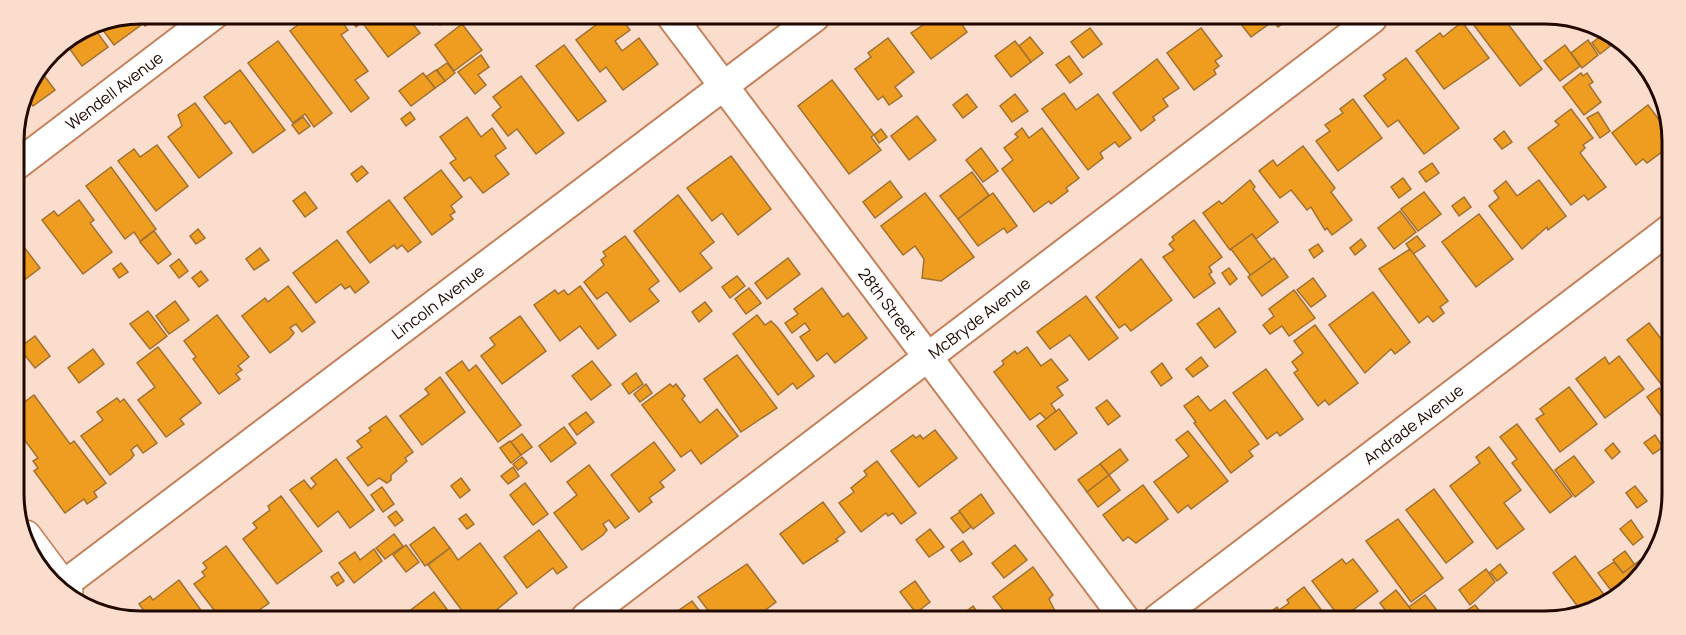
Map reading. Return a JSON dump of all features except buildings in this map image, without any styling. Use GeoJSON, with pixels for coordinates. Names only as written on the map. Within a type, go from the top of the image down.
{"type":"FeatureCollection","features":[{"type":"Feature","properties":{"kind":"street","name":"Wendell Avenue"},"geometry":{"type":"LineString","coordinates":[[24,159],[202,24]]}},
{"type":"Feature","properties":{"kind":"street","name":"28th Street"},"geometry":{"type":"LineString","coordinates":[[677,24],[1119,611]]}},
{"type":"Feature","properties":{"kind":"street","name":"Lincoln Avenue"},"geometry":{"type":"LineString","coordinates":[[69,585],[806,24]]}},
{"type":"Feature","properties":{"kind":"street","name":"McBryde Avenue"},"geometry":{"type":"LineString","coordinates":[[594,611],[1365,24]]}},
{"type":"Feature","properties":{"kind":"street","name":"Andrade Avenue"},"geometry":{"type":"LineString","coordinates":[[1169,611],[1662,235]]}}]}
